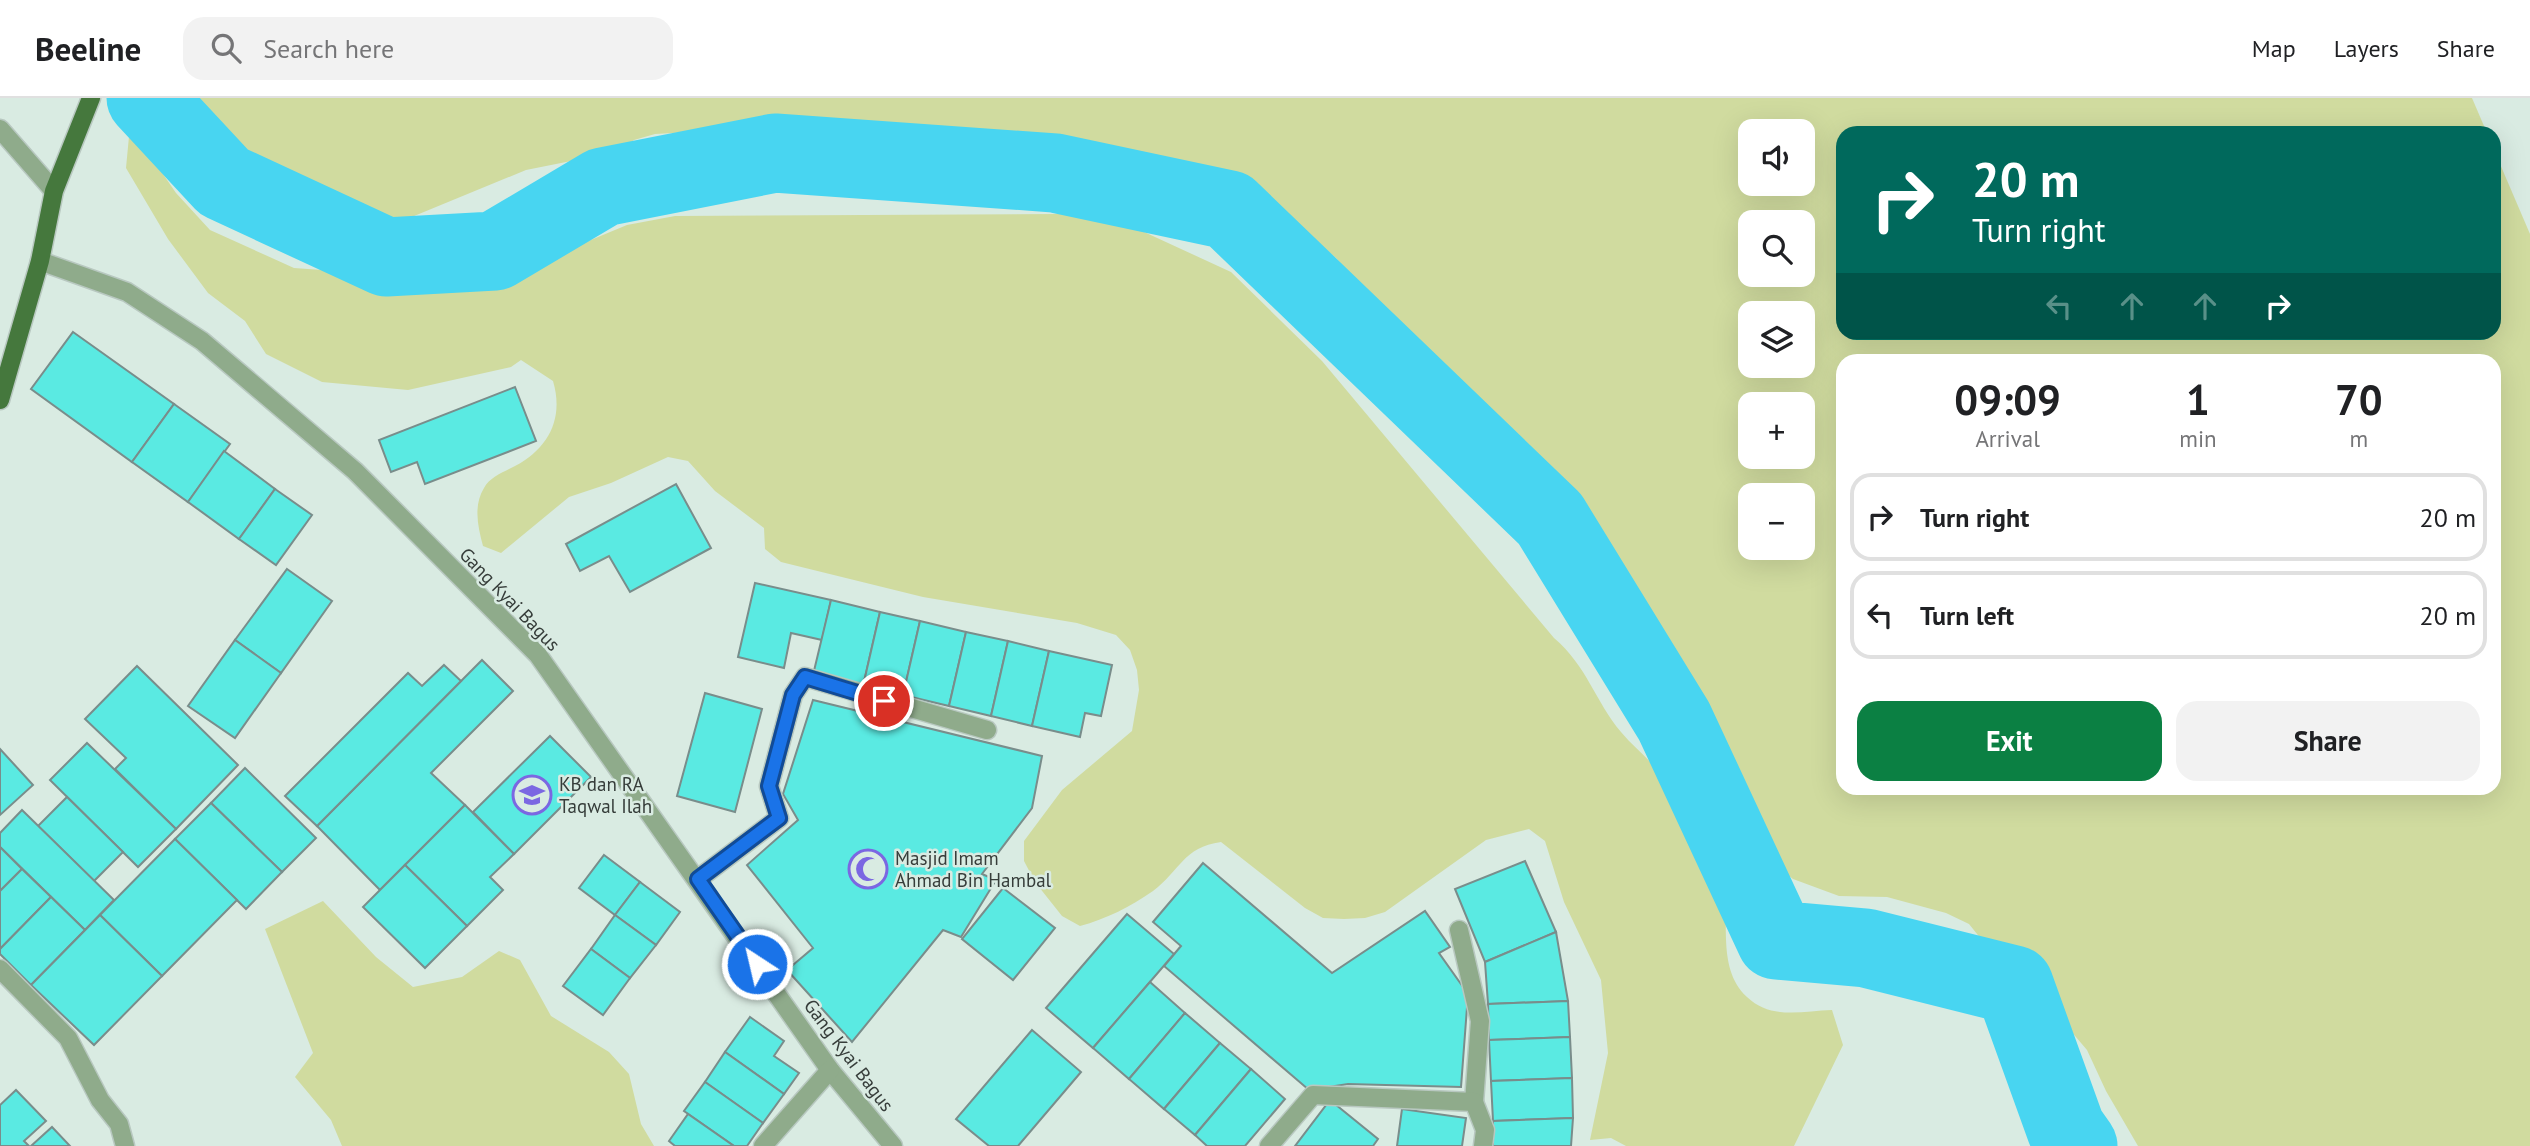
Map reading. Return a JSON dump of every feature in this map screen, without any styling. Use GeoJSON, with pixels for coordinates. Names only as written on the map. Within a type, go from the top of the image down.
{"type":"FeatureCollection","features":[{"type":"Feature","properties":{"kind":"main road"},"geometry":{"type":"LineString","coordinates":[[0,400],[40,261],[54,191],[88,105]]}},
{"type":"Feature","properties":{"kind":"street"},"geometry":{"type":"LineString","coordinates":[[0,129],[54,191]]}},
{"type":"Feature","properties":{"kind":"street","name":"Gang Kyai Bagus"},"geometry":{"type":"LineString","coordinates":[[40,261],[127,292],[202,341],[355,471],[538,655],[830,1070],[894,1146]]}},
{"type":"Feature","properties":{"kind":"street"},"geometry":{"type":"LineString","coordinates":[[698,879],[779,818],[769,786],[793,695],[805,677],[986,730]]}},
{"type":"Feature","properties":{"kind":"street"},"geometry":{"type":"LineString","coordinates":[[1459,930],[1480,1021],[1474,1102],[1485,1130],[1483,1146]]}},
{"type":"Feature","properties":{"kind":"street"},"geometry":{"type":"LineString","coordinates":[[0,969],[68,1038],[100,1100],[118,1124],[125,1146]]}},
{"type":"Feature","properties":{"kind":"street"},"geometry":{"type":"LineString","coordinates":[[763,1146],[830,1070]]}},
{"type":"Feature","properties":{"kind":"street"},"geometry":{"type":"LineString","coordinates":[[1269,1146],[1312,1095],[1474,1102]]}},
{"type":"Feature","properties":{"kind":"green space"},"geometry":{"type":"Polygon","coordinates":[[[164,98],[2472,98],[2484,126],[1836,126],[1836,340],[2501,340],[2501,166],[2530,234],[2530,1146],[2138,1146],[2106,1091],[2087,1050],[2059,1017],[2006,970],[1969,924],[1946,913],[1887,897],[1839,896],[1793,879],[1752,846],[1689,707],[1603,546],[1397,332],[1336,258],[1304,231],[1265,209],[1096,159],[963,139],[940,133],[784,127],[655,134],[634,140],[616,152],[526,170],[402,221],[266,185],[164,98]]]}},
{"type":"Feature","properties":{"kind":"green space"},"geometry":{"type":"Polygon","coordinates":[[[130,126],[176,193],[210,230],[294,268],[433,278],[476,275],[586,242],[627,225],[675,216],[1059,214],[1079,215],[1142,231],[1231,272],[1322,361],[1575,660],[1612,720],[1660,773],[1690,835],[1721,875],[1727,955],[1737,984],[1747,997],[1766,1009],[1777,1011],[1832,1010],[1843,1045],[1794,1146],[1626,1146],[1611,1138],[1590,1140],[1608,1053],[1601,980],[1564,902],[1545,841],[1529,829],[1486,840],[1385,912],[1365,918],[1323,918],[1305,908],[1221,842],[1190,854],[1153,891],[1118,912],[1080,926],[1062,916],[1035,882],[1024,861],[1024,841],[1062,790],[1132,731],[1139,690],[1137,670],[1130,650],[1116,635],[1077,623],[923,597],[781,562],[765,549],[764,528],[715,491],[688,461],[668,457],[611,483],[569,497],[501,553],[483,546],[478,502],[490,481],[527,459],[545,441],[555,419],[556,395],[553,381],[521,360],[511,367],[408,390],[322,382],[266,354],[245,321],[208,293],[168,239],[126,168],[130,126]]]}},
{"type":"Feature","properties":{"kind":"green space"},"geometry":{"type":"Polygon","coordinates":[[[323,901],[376,957],[413,987],[462,977],[499,951],[520,960],[551,1016],[609,1052],[629,1074],[641,1124],[654,1146],[342,1146],[331,1120],[295,1077],[313,1053],[265,929],[323,901]]]}},
{"type":"Feature","properties":{"kind":"building"},"geometry":{"type":"Polygon","coordinates":[[[73,332],[174,404],[132,462],[31,389],[73,332]]]}},
{"type":"Feature","properties":{"kind":"building"},"geometry":{"type":"Polygon","coordinates":[[[515,387],[536,441],[425,484],[417,462],[391,472],[379,440],[515,387]]]}},
{"type":"Feature","properties":{"kind":"building"},"geometry":{"type":"Polygon","coordinates":[[[174,404],[230,444],[188,502],[132,462],[174,404]]]}},
{"type":"Feature","properties":{"kind":"building"},"geometry":{"type":"Polygon","coordinates":[[[224,451],[275,489],[239,539],[188,502],[224,451]]]}},
{"type":"Feature","properties":{"kind":"building"},"geometry":{"type":"Polygon","coordinates":[[[676,484],[711,548],[630,592],[609,556],[580,571],[566,544],[676,484]]]}},
{"type":"Feature","properties":{"kind":"building"},"geometry":{"type":"Polygon","coordinates":[[[275,489],[312,515],[276,565],[239,539],[275,489]]]}},
{"type":"Feature","properties":{"kind":"building"},"geometry":{"type":"Polygon","coordinates":[[[287,569],[332,601],[281,673],[235,640],[287,569]]]}},
{"type":"Feature","properties":{"kind":"building"},"geometry":{"type":"Polygon","coordinates":[[[755,583],[831,600],[822,640],[791,633],[784,668],[738,657],[755,583]]]}},
{"type":"Feature","properties":{"kind":"building"},"geometry":{"type":"Polygon","coordinates":[[[831,600],[880,612],[863,686],[813,675],[831,600]]]}},
{"type":"Feature","properties":{"kind":"building"},"geometry":{"type":"Polygon","coordinates":[[[880,612],[920,621],[903,695],[863,686],[880,612]]]}},
{"type":"Feature","properties":{"kind":"building"},"geometry":{"type":"Polygon","coordinates":[[[920,621],[966,632],[949,706],[903,695],[920,621]]]}},
{"type":"Feature","properties":{"kind":"building"},"geometry":{"type":"Polygon","coordinates":[[[966,632],[1008,641],[991,716],[949,706],[966,632]]]}},
{"type":"Feature","properties":{"kind":"building"},"geometry":{"type":"Polygon","coordinates":[[[235,640],[281,673],[235,738],[188,706],[235,640]]]}},
{"type":"Feature","properties":{"kind":"building"},"geometry":{"type":"Polygon","coordinates":[[[1008,641],[1049,651],[1032,726],[991,716],[1008,641]]]}},
{"type":"Feature","properties":{"kind":"building"},"geometry":{"type":"Polygon","coordinates":[[[1049,651],[1112,665],[1101,716],[1085,713],[1080,737],[1032,726],[1049,651]]]}},
{"type":"Feature","properties":{"kind":"building"},"geometry":{"type":"Polygon","coordinates":[[[482,660],[513,691],[431,773],[465,805],[380,890],[317,826],[482,660]]]}},
{"type":"Feature","properties":{"kind":"building"},"geometry":{"type":"Polygon","coordinates":[[[444,665],[461,681],[317,826],[285,796],[408,673],[422,686],[444,665]]]}},
{"type":"Feature","properties":{"kind":"building"},"geometry":{"type":"Polygon","coordinates":[[[137,666],[238,765],[176,829],[115,769],[126,758],[85,719],[137,666]]]}},
{"type":"Feature","properties":{"kind":"building"},"geometry":{"type":"Polygon","coordinates":[[[705,693],[762,709],[735,812],[677,796],[705,693]]]}},
{"type":"Feature","properties":{"kind":"building","name":"Masjid Imam Ahmad Bin Hambal"},"geometry":{"type":"Polygon","coordinates":[[[813,700],[1042,756],[1032,808],[982,874],[996,880],[961,937],[943,930],[852,1042],[787,970],[813,948],[747,865],[798,820],[783,794],[813,700]]]}},
{"type":"Feature","properties":{"kind":"building","name":"KB dan RA Taqwal Ilah"},"geometry":{"type":"Polygon","coordinates":[[[550,736],[591,777],[514,854],[473,812],[550,736]]]}},
{"type":"Feature","properties":{"kind":"building"},"geometry":{"type":"Polygon","coordinates":[[[87,743],[176,829],[138,867],[50,780],[87,743]]]}},
{"type":"Feature","properties":{"kind":"building"},"geometry":{"type":"Polygon","coordinates":[[[0,749],[33,785],[0,815],[0,749]]]}},
{"type":"Feature","properties":{"kind":"building"},"geometry":{"type":"Polygon","coordinates":[[[245,768],[316,838],[282,872],[211,803],[245,768]]]}},
{"type":"Feature","properties":{"kind":"building"},"geometry":{"type":"Polygon","coordinates":[[[67,797],[123,852],[94,881],[38,826],[67,797]]]}},
{"type":"Feature","properties":{"kind":"building"},"geometry":{"type":"Polygon","coordinates":[[[211,803],[282,872],[246,909],[175,839],[211,803]]]}},
{"type":"Feature","properties":{"kind":"building"},"geometry":{"type":"Polygon","coordinates":[[[465,805],[514,854],[490,877],[503,890],[467,926],[405,865],[465,805]]]}},
{"type":"Feature","properties":{"kind":"building"},"geometry":{"type":"Polygon","coordinates":[[[22,810],[114,900],[85,930],[0,847],[0,833],[22,810]]]}},
{"type":"Feature","properties":{"kind":"building"},"geometry":{"type":"Polygon","coordinates":[[[175,839],[237,900],[162,976],[100,915],[175,839]]]}},
{"type":"Feature","properties":{"kind":"building"},"geometry":{"type":"Polygon","coordinates":[[[0,847],[22,869],[0,891],[0,847]]]}},
{"type":"Feature","properties":{"kind":"building"},"geometry":{"type":"Polygon","coordinates":[[[604,855],[640,882],[615,915],[579,888],[604,855]]]}},
{"type":"Feature","properties":{"kind":"building"},"geometry":{"type":"Polygon","coordinates":[[[1525,861],[1556,932],[1485,962],[1455,889],[1525,861]]]}},
{"type":"Feature","properties":{"kind":"building"},"geometry":{"type":"Polygon","coordinates":[[[1203,863],[1332,973],[1425,911],[1450,947],[1439,953],[1468,994],[1461,1087],[1348,1084],[1309,1090],[1164,966],[1181,946],[1153,922],[1203,863]]]}},
{"type":"Feature","properties":{"kind":"building"},"geometry":{"type":"Polygon","coordinates":[[[405,865],[467,926],[425,968],[363,907],[405,865]]]}},
{"type":"Feature","properties":{"kind":"building"},"geometry":{"type":"Polygon","coordinates":[[[22,869],[51,897],[0,949],[0,891],[22,869]]]}},
{"type":"Feature","properties":{"kind":"building"},"geometry":{"type":"Polygon","coordinates":[[[640,882],[680,912],[656,945],[615,915],[640,882]]]}},
{"type":"Feature","properties":{"kind":"building"},"geometry":{"type":"Polygon","coordinates":[[[1003,888],[1055,928],[1013,980],[962,939],[1003,888]]]}},
{"type":"Feature","properties":{"kind":"building"},"geometry":{"type":"Polygon","coordinates":[[[51,897],[85,930],[31,985],[0,954],[0,949],[51,897]]]}},
{"type":"Feature","properties":{"kind":"building"},"geometry":{"type":"Polygon","coordinates":[[[1127,914],[1174,954],[1093,1048],[1046,1008],[1127,914]]]}},
{"type":"Feature","properties":{"kind":"building"},"geometry":{"type":"Polygon","coordinates":[[[100,915],[162,976],[94,1045],[31,985],[100,915]]]}},
{"type":"Feature","properties":{"kind":"building"},"geometry":{"type":"Polygon","coordinates":[[[615,915],[656,945],[630,978],[591,949],[615,915]]]}},
{"type":"Feature","properties":{"kind":"building"},"geometry":{"type":"Polygon","coordinates":[[[1556,932],[1568,1001],[1488,1004],[1485,962],[1556,932]]]}},
{"type":"Feature","properties":{"kind":"building"},"geometry":{"type":"Polygon","coordinates":[[[591,949],[630,978],[603,1015],[563,986],[591,949]]]}},
{"type":"Feature","properties":{"kind":"building"},"geometry":{"type":"Polygon","coordinates":[[[1150,982],[1185,1013],[1129,1079],[1093,1048],[1150,982]]]}},
{"type":"Feature","properties":{"kind":"building"},"geometry":{"type":"Polygon","coordinates":[[[1568,1001],[1570,1037],[1489,1040],[1488,1004],[1568,1001]]]}},
{"type":"Feature","properties":{"kind":"building"},"geometry":{"type":"Polygon","coordinates":[[[1185,1013],[1220,1043],[1164,1109],[1129,1079],[1185,1013]]]}},
{"type":"Feature","properties":{"kind":"building"},"geometry":{"type":"Polygon","coordinates":[[[750,1017],[784,1041],[774,1056],[799,1073],[784,1094],[725,1052],[750,1017]]]}},
{"type":"Feature","properties":{"kind":"building"},"geometry":{"type":"Polygon","coordinates":[[[1032,1030],[1081,1072],[1018,1146],[989,1146],[956,1119],[1032,1030]]]}},
{"type":"Feature","properties":{"kind":"building"},"geometry":{"type":"Polygon","coordinates":[[[1570,1037],[1572,1078],[1491,1081],[1489,1040],[1570,1037]]]}},
{"type":"Feature","properties":{"kind":"building"},"geometry":{"type":"Polygon","coordinates":[[[1220,1043],[1251,1069],[1195,1135],[1164,1109],[1220,1043]]]}},
{"type":"Feature","properties":{"kind":"building"},"geometry":{"type":"Polygon","coordinates":[[[725,1052],[784,1094],[763,1123],[705,1082],[725,1052]]]}},
{"type":"Feature","properties":{"kind":"building"},"geometry":{"type":"Polygon","coordinates":[[[1251,1069],[1285,1099],[1245,1146],[1207,1146],[1195,1135],[1251,1069]]]}},
{"type":"Feature","properties":{"kind":"building"},"geometry":{"type":"Polygon","coordinates":[[[1572,1078],[1573,1118],[1493,1121],[1491,1081],[1572,1078]]]}},
{"type":"Feature","properties":{"kind":"building"},"geometry":{"type":"Polygon","coordinates":[[[705,1082],[763,1123],[747,1146],[734,1146],[684,1111],[705,1082]]]}},
{"type":"Feature","properties":{"kind":"building"},"geometry":{"type":"Polygon","coordinates":[[[16,1090],[46,1121],[24,1141],[29,1146],[0,1146],[0,1105],[16,1090]]]}},
{"type":"Feature","properties":{"kind":"building"},"geometry":{"type":"Polygon","coordinates":[[[1330,1100],[1378,1139],[1373,1146],[1295,1146],[1330,1100]]]}},
{"type":"Feature","properties":{"kind":"building"},"geometry":{"type":"Polygon","coordinates":[[[1402,1109],[1466,1118],[1462,1146],[1397,1146],[1402,1109]]]}},
{"type":"Feature","properties":{"kind":"building"},"geometry":{"type":"Polygon","coordinates":[[[688,1114],[734,1146],[675,1146],[669,1141],[688,1114]]]}},
{"type":"Feature","properties":{"kind":"building"},"geometry":{"type":"Polygon","coordinates":[[[1573,1118],[1571,1146],[1493,1146],[1493,1121],[1573,1118]]]}},
{"type":"Feature","properties":{"kind":"building"},"geometry":{"type":"Polygon","coordinates":[[[52,1127],[70,1146],[31,1146],[52,1127]]]}},
{"type":"Feature","properties":{"kind":"waterway"},"geometry":{"type":"LineString","coordinates":[[146,98],[224,182],[386,257],[495,251],[603,187],[775,153],[1055,173],[1229,210],[1550,519],[1674,721],[1776,940],[1866,948],[2014,985],[2066,1129],[2078,1146]]}},
{"type":"Feature","properties":{"kind":"place","name":"KB dan RA Taqwal Ilah"},"geometry":{"type":"Point","coordinates":[532,795]}},
{"type":"Feature","properties":{"kind":"place","name":"Masjid Imam Ahmad Bin Hambal"},"geometry":{"type":"Point","coordinates":[868,869]}},
{"type":"Feature","properties":{"kind":"route"},"geometry":{"type":"LineString","coordinates":[[757,964],[698,879],[779,818],[769,786],[793,695],[805,677],[884,701]]}}]}
